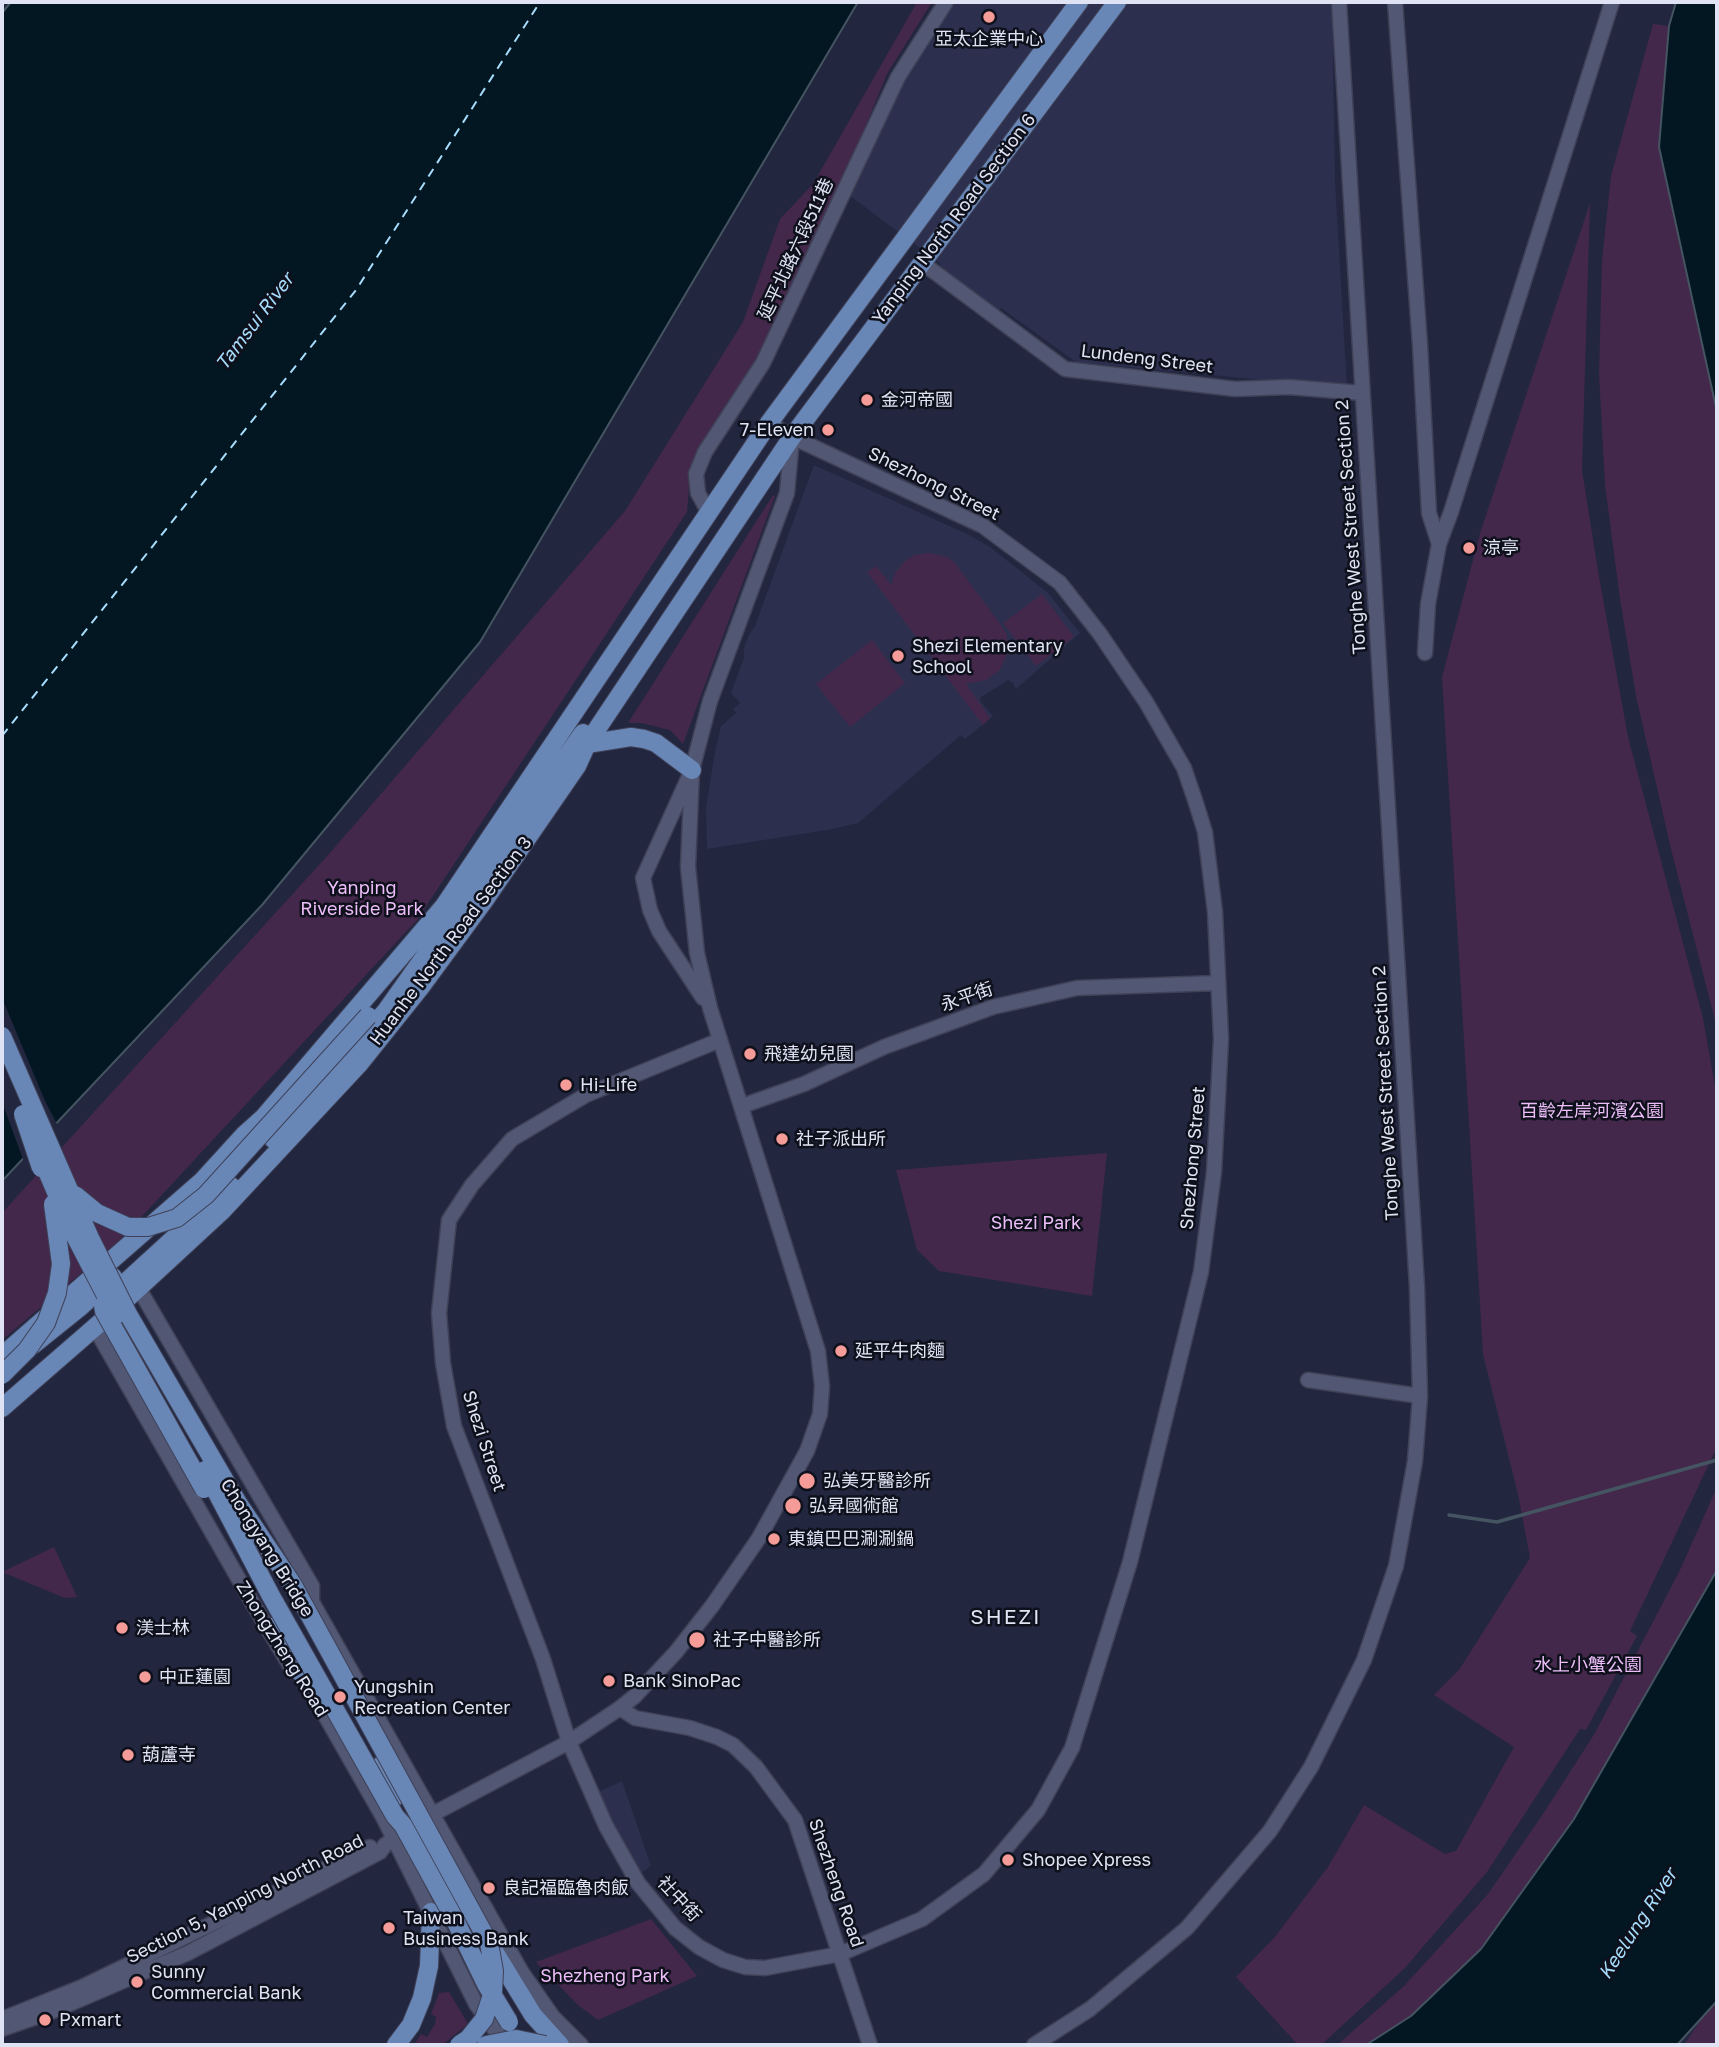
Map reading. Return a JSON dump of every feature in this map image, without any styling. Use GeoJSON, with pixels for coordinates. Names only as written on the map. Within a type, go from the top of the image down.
{"type":"FeatureCollection","features":[{"type":"Feature","properties":{"kind":"main road","name":"Yanping North Road Section 6"},"geometry":{"type":"LineString","coordinates":[[769,423],[1079,2]]}},
{"type":"Feature","properties":{"kind":"main road","name":"Yanping North Road Section 6"},"geometry":{"type":"LineString","coordinates":[[792,437],[1117,2]]}},
{"type":"Feature","properties":{"kind":"main road","name":"Huanhe North Road Section 3"},"geometry":{"type":"LineString","coordinates":[[2,1356],[202,1181],[263,1118],[405,954],[472,867],[769,423]]}},
{"type":"Feature","properties":{"kind":"main road"},"geometry":{"type":"LineString","coordinates":[[54,1309],[114,1303],[232,1186],[386,1011],[576,744],[767,463],[771,446],[769,423]]}},
{"type":"Feature","properties":{"kind":"main road","name":"Huanhe North Road Section 3"},"geometry":{"type":"LineString","coordinates":[[2,1408],[95,1328],[114,1303],[138,1287],[221,1212],[368,1052],[420,988],[484,901],[577,766],[587,744],[792,437]]}},
{"type":"Feature","properties":{"kind":"main road"},"geometry":{"type":"LineString","coordinates":[[587,744],[631,737],[645,739],[656,743],[692,770]]}},
{"type":"Feature","properties":{"kind":"main road"},"geometry":{"type":"LineString","coordinates":[[67,1186],[87,1207],[112,1222],[128,1227],[148,1227],[177,1218],[206,1195],[368,1016],[392,985],[405,954]]}},
{"type":"Feature","properties":{"kind":"main road","name":"Chongyang Bridge"},"geometry":{"type":"LineString","coordinates":[[2,1036],[67,1186],[103,1278],[284,1619],[395,1816],[394,1837],[509,2022],[530,2045]]}},
{"type":"Feature","properties":{"kind":"main road","name":"Chongyang Bridge"},"geometry":{"type":"LineString","coordinates":[[2,1063],[60,1203],[238,1503],[293,1585],[489,1943],[533,2015],[560,2045]]}},
{"type":"Feature","properties":{"kind":"main road"},"geometry":{"type":"LineString","coordinates":[[2,1372],[27,1350],[46,1323],[57,1293],[61,1264],[55,1209],[23,1114]]}},
{"type":"Feature","properties":{"kind":"main road"},"geometry":{"type":"LineString","coordinates":[[2,1372],[187,1215],[251,1139],[263,1118]]}},
{"type":"Feature","properties":{"kind":"main road"},"geometry":{"type":"LineString","coordinates":[[103,1278],[133,1302],[288,1572],[307,1596]]}},
{"type":"Feature","properties":{"kind":"main road"},"geometry":{"type":"LineString","coordinates":[[103,1278],[104,1311],[274,1612],[277,1625],[299,1663],[301,1673]]}},
{"type":"Feature","properties":{"kind":"main road"},"geometry":{"type":"LineString","coordinates":[[114,1303],[380,1766],[404,1791]]}},
{"type":"Feature","properties":{"kind":"main road"},"geometry":{"type":"LineString","coordinates":[[380,1766],[383,1778],[401,1812],[394,1837]]}},
{"type":"Feature","properties":{"kind":"main road"},"geometry":{"type":"LineString","coordinates":[[396,2045],[411,2025],[422,1998],[429,1966],[430,1912]]}},
{"type":"Feature","properties":{"kind":"main road"},"geometry":{"type":"LineString","coordinates":[[459,2045],[468,2039],[484,2019],[494,1992],[494,1971],[489,1943]]}},
{"type":"Feature","properties":{"kind":"main road"},"geometry":{"type":"LineString","coordinates":[[486,2045],[516,2039],[545,2045]]}},
{"type":"Feature","properties":{"kind":"street","name":"延平北路六段511巷"},"geometry":{"type":"LineString","coordinates":[[709,513],[698,493],[696,474],[705,452],[763,363],[898,77],[946,2]]}},
{"type":"Feature","properties":{"kind":"street","name":"Tonghe West Street Section 2"},"geometry":{"type":"LineString","coordinates":[[1034,2045],[1090,2008],[1187,1928],[1263,1841],[1311,1767],[1364,1660],[1396,1566],[1415,1461],[1420,1396],[1414,1246],[1339,2]]}},
{"type":"Feature","properties":{"kind":"street"},"geometry":{"type":"LineString","coordinates":[[1395,2],[1420,345],[1429,513],[1439,544]]}},
{"type":"Feature","properties":{"kind":"street"},"geometry":{"type":"LineString","coordinates":[[1425,653],[1428,604],[1439,544],[1612,2]]}},
{"type":"Feature","properties":{"kind":"street","name":"Lundeng Street"},"geometry":{"type":"LineString","coordinates":[[921,261],[1065,369],[1235,388],[1289,387],[1362,393]]}},
{"type":"Feature","properties":{"kind":"street","name":"Shezhong Street"},"geometry":{"type":"LineString","coordinates":[[769,423],[792,437],[983,526],[1060,583],[1100,634],[1146,702],[1184,768],[1205,832],[1215,912],[1220,1072],[1214,1172],[1202,1272],[1130,1562],[1072,1748],[1038,1810],[984,1874],[922,1919],[840,1954]]}},
{"type":"Feature","properties":{"kind":"street"},"geometry":{"type":"LineString","coordinates":[[710,1008],[659,931],[650,910],[643,878],[692,770],[710,701],[786,494],[792,437]]}},
{"type":"Feature","properties":{"kind":"street"},"geometry":{"type":"LineString","coordinates":[[692,770],[688,871],[697,953],[710,1008]]}},
{"type":"Feature","properties":{"kind":"street","name":"永平街"},"geometry":{"type":"LineString","coordinates":[[742,1106],[804,1084],[884,1047],[993,1007],[1077,988],[1218,983]]}},
{"type":"Feature","properties":{"kind":"street","name":"Section 5, Yanping North Road"},"geometry":{"type":"LineString","coordinates":[[2,2019],[82,1987],[394,1837],[569,1742],[635,1696],[691,1635],[759,1538],[815,1435],[822,1386],[814,1332],[710,1008]]}},
{"type":"Feature","properties":{"kind":"street","name":"Shezi Street"},"geometry":{"type":"LineString","coordinates":[[569,1742],[543,1659],[473,1477],[450,1407],[439,1313],[449,1220],[472,1185],[512,1139],[612,1083],[720,1040]]}},
{"type":"Feature","properties":{"kind":"street"},"geometry":{"type":"LineString","coordinates":[[138,1287],[312,1586],[307,1596],[537,1997],[581,2045]]}},
{"type":"Feature","properties":{"kind":"street","name":"Zhongzheng Road"},"geometry":{"type":"LineString","coordinates":[[95,1328],[253,1604],[292,1669],[301,1673],[394,1837],[476,2004],[506,2045]]}},
{"type":"Feature","properties":{"kind":"street"},"geometry":{"type":"LineString","coordinates":[[1308,1380],[1420,1396]]}},
{"type":"Feature","properties":{"kind":"street","name":"Shezheng Road"},"geometry":{"type":"LineString","coordinates":[[620,1708],[636,1718],[690,1728],[717,1737],[733,1745],[757,1767],[795,1820],[870,2045]]}},
{"type":"Feature","properties":{"kind":"street"},"geometry":{"type":"LineString","coordinates":[[351,1762],[390,1741]]}},
{"type":"Feature","properties":{"kind":"street","name":"社中街"},"geometry":{"type":"LineString","coordinates":[[569,1742],[606,1826],[638,1883],[656,1907],[683,1934],[723,1960],[746,1967],[765,1968],[840,1954]]}},
{"type":"Feature","properties":{"kind":"street","name":"Section 5, Yanping North Road"},"geometry":{"type":"LineString","coordinates":[[2,2029],[51,2012],[188,1953],[380,1853],[394,1837]]}},
{"type":"Feature","properties":{"kind":"street"},"geometry":{"type":"LineString","coordinates":[[419,1888],[461,1864]]}},
{"type":"Feature","properties":{"kind":"shaded area"},"geometry":{"type":"Polygon","coordinates":[[[956,2],[1332,2],[1335,182],[1347,388],[1076,362],[1001,308],[998,311],[849,195],[899,90],[956,2]]]}},
{"type":"Feature","properties":{"kind":"shaded area","name":"Shezi Elementary School"},"geometry":{"type":"Polygon","coordinates":[[[814,465],[990,547],[1048,593],[1080,633],[1016,689],[1008,680],[981,697],[980,701],[993,716],[965,739],[961,735],[858,823],[707,849],[706,809],[721,726],[736,713],[733,709],[740,703],[731,693],[744,658],[744,648],[755,626],[814,465]]]}},
{"type":"Feature","properties":{"kind":"shaded area"},"geometry":{"type":"Polygon","coordinates":[[[622,1781],[651,1866],[636,1876],[596,1793],[622,1781]]]}},
{"type":"Feature","properties":{"kind":"green space","name":"Yanping Riverside Park"},"geometry":{"type":"Polygon","coordinates":[[[917,2],[932,2],[887,74],[781,331],[690,476],[687,512],[417,920],[120,1240],[2,1340],[2,1213],[329,854],[625,511],[743,322],[780,219],[813,184],[917,2]]]}},
{"type":"Feature","properties":{"kind":"green space"},"geometry":{"type":"Polygon","coordinates":[[[1653,24],[1669,26],[1659,147],[1717,412],[1717,1028],[1671,849],[1636,696],[1605,485],[1599,374],[1602,260],[1611,176],[1653,24]]]}},
{"type":"Feature","properties":{"kind":"green space","name":"百齡左岸河濱公園"},"geometry":{"type":"Polygon","coordinates":[[[1590,203],[1582,470],[1628,737],[1703,1018],[1717,1098],[1717,1447],[1630,1631],[1637,1636],[1586,1730],[1580,1729],[1487,1872],[1405,1968],[1321,2045],[1298,2045],[1236,1977],[1274,1938],[1328,1867],[1364,1805],[1445,1854],[1456,1851],[1514,1747],[1434,1695],[1459,1670],[1530,1558],[1518,1494],[1483,1354],[1442,677],[1481,530],[1590,203]]]}},
{"type":"Feature","properties":{"kind":"green space"},"geometry":{"type":"Polygon","coordinates":[[[773,495],[775,496],[683,744],[670,730],[641,723],[628,723],[773,495]]]}},
{"type":"Feature","properties":{"kind":"green space"},"geometry":{"type":"Polygon","coordinates":[[[930,553],[947,557],[954,562],[1007,635],[1007,654],[1000,670],[986,680],[966,684],[990,718],[983,725],[867,572],[876,566],[891,585],[895,573],[904,562],[914,555],[930,553]]]}},
{"type":"Feature","properties":{"kind":"green space"},"geometry":{"type":"Polygon","coordinates":[[[1042,594],[1074,637],[1036,666],[1003,623],[1042,594]]]}},
{"type":"Feature","properties":{"kind":"green space"},"geometry":{"type":"Polygon","coordinates":[[[872,640],[905,683],[850,727],[816,684],[872,640]]]}},
{"type":"Feature","properties":{"kind":"green space","name":"Shezi Park"},"geometry":{"type":"Polygon","coordinates":[[[1107,1153],[1092,1296],[939,1271],[917,1250],[896,1170],[1107,1153]]]}},
{"type":"Feature","properties":{"kind":"green space"},"geometry":{"type":"Polygon","coordinates":[[[1717,1487],[1717,1570],[1574,1819],[1481,1949],[1411,2016],[1366,2045],[1337,2045],[1404,1986],[1488,1894],[1545,1811],[1595,1733],[1680,1570],[1717,1487]]]}},
{"type":"Feature","properties":{"kind":"green space"},"geometry":{"type":"Polygon","coordinates":[[[54,1547],[77,1597],[65,1598],[2,1572],[54,1547]]]}},
{"type":"Feature","properties":{"kind":"green space","name":"Shezheng Park"},"geometry":{"type":"Polygon","coordinates":[[[651,1919],[697,1976],[598,2020],[578,2005],[536,1962],[651,1919]]]}},
{"type":"Feature","properties":{"kind":"green space"},"geometry":{"type":"Polygon","coordinates":[[[449,1992],[468,2024],[442,2045],[414,2045],[421,2034],[427,2037],[435,2024],[436,2017],[431,2014],[439,1993],[449,1992]]]}},
{"type":"Feature","properties":{"kind":"green space"},"geometry":{"type":"Polygon","coordinates":[[[1717,1995],[1717,2045],[1684,2045],[1717,1995]]]}},
{"type":"Feature","properties":{"kind":"water","name":"Tamsui River"},"geometry":{"type":"Polygon","coordinates":[[[11,2],[858,2],[480,642],[262,905],[2,1181],[2,13],[11,2]]]}},
{"type":"Feature","properties":{"kind":"water"},"geometry":{"type":"Polygon","coordinates":[[[1676,2],[1717,2],[1717,412],[1659,147],[1669,26],[1676,2]]]}},
{"type":"Feature","properties":{"kind":"water","name":"Keelung River"},"geometry":{"type":"Polygon","coordinates":[[[1717,1570],[1717,2001],[1677,2045],[1366,2045],[1411,2016],[1481,1949],[1574,1819],[1717,1570]]]}},
{"type":"Feature","properties":{"kind":"pier"},"geometry":{"type":"Polygon","coordinates":[[[2,998],[58,1126],[24,1162],[2,1102],[2,998]]]}},
{"type":"Feature","properties":{"kind":"waterway"},"geometry":{"type":"LineString","coordinates":[[1449,1515],[1497,1522],[1717,1460]]}},
{"type":"Feature","properties":{"kind":"ferry route"},"geometry":{"type":"LineString","coordinates":[[2,736],[356,290],[540,2]]}},
{"type":"Feature","properties":{"kind":"place","name":"亞太企業中心"},"geometry":{"type":"Point","coordinates":[989,17]}},
{"type":"Feature","properties":{"kind":"place","name":"金河帝國"},"geometry":{"type":"Point","coordinates":[867,400]}},
{"type":"Feature","properties":{"kind":"place","name":"7-Eleven"},"geometry":{"type":"Point","coordinates":[828,430]}},
{"type":"Feature","properties":{"kind":"place","name":"涼亭"},"geometry":{"type":"Point","coordinates":[1469,548]}},
{"type":"Feature","properties":{"kind":"place","name":"Shezi Elementary School"},"geometry":{"type":"Point","coordinates":[898,656]}},
{"type":"Feature","properties":{"kind":"place","name":"飛達幼兒園"},"geometry":{"type":"Point","coordinates":[750,1054]}},
{"type":"Feature","properties":{"kind":"place","name":"Hi-Life"},"geometry":{"type":"Point","coordinates":[566,1085]}},
{"type":"Feature","properties":{"kind":"place","name":"社子派出所"},"geometry":{"type":"Point","coordinates":[782,1139]}},
{"type":"Feature","properties":{"kind":"place","name":"延平牛肉麵"},"geometry":{"type":"Point","coordinates":[841,1351]}},
{"type":"Feature","properties":{"kind":"place","name":"弘美牙醫診所"},"geometry":{"type":"Point","coordinates":[807,1481]}},
{"type":"Feature","properties":{"kind":"place","name":"弘昇國術館"},"geometry":{"type":"Point","coordinates":[793,1506]}},
{"type":"Feature","properties":{"kind":"place","name":"東鎮巴巴涮涮鍋"},"geometry":{"type":"Point","coordinates":[774,1539]}},
{"type":"Feature","properties":{"kind":"place","name":"渼士林"},"geometry":{"type":"Point","coordinates":[122,1628]}},
{"type":"Feature","properties":{"kind":"place","name":"社子中醫診所"},"geometry":{"type":"Point","coordinates":[697,1640]}},
{"type":"Feature","properties":{"kind":"place","name":"中正蓮園"},"geometry":{"type":"Point","coordinates":[145,1677]}},
{"type":"Feature","properties":{"kind":"place","name":"Bank SinoPac"},"geometry":{"type":"Point","coordinates":[609,1681]}},
{"type":"Feature","properties":{"kind":"place","name":"Yungshin Recreation Center"},"geometry":{"type":"Point","coordinates":[340,1697]}},
{"type":"Feature","properties":{"kind":"place","name":"葫蘆寺"},"geometry":{"type":"Point","coordinates":[128,1755]}},
{"type":"Feature","properties":{"kind":"place","name":"Shopee Xpress"},"geometry":{"type":"Point","coordinates":[1008,1860]}},
{"type":"Feature","properties":{"kind":"place","name":"良記福臨魯肉飯"},"geometry":{"type":"Point","coordinates":[489,1888]}},
{"type":"Feature","properties":{"kind":"place","name":"Taiwan Business Bank"},"geometry":{"type":"Point","coordinates":[389,1928]}},
{"type":"Feature","properties":{"kind":"place","name":"Sunny Commercial Bank"},"geometry":{"type":"Point","coordinates":[137,1982]}},
{"type":"Feature","properties":{"kind":"place","name":"Pxmart"},"geometry":{"type":"Point","coordinates":[45,2020]}},
{"type":"Feature","properties":{"kind":"district","name":"SHEZI"},"geometry":{"type":"Point","coordinates":[1006,1617]}},
{"type":"Feature","properties":{"kind":"park label","name":"水上小蟹公園"},"geometry":{"type":"Point","coordinates":[1588,1665]}}]}
